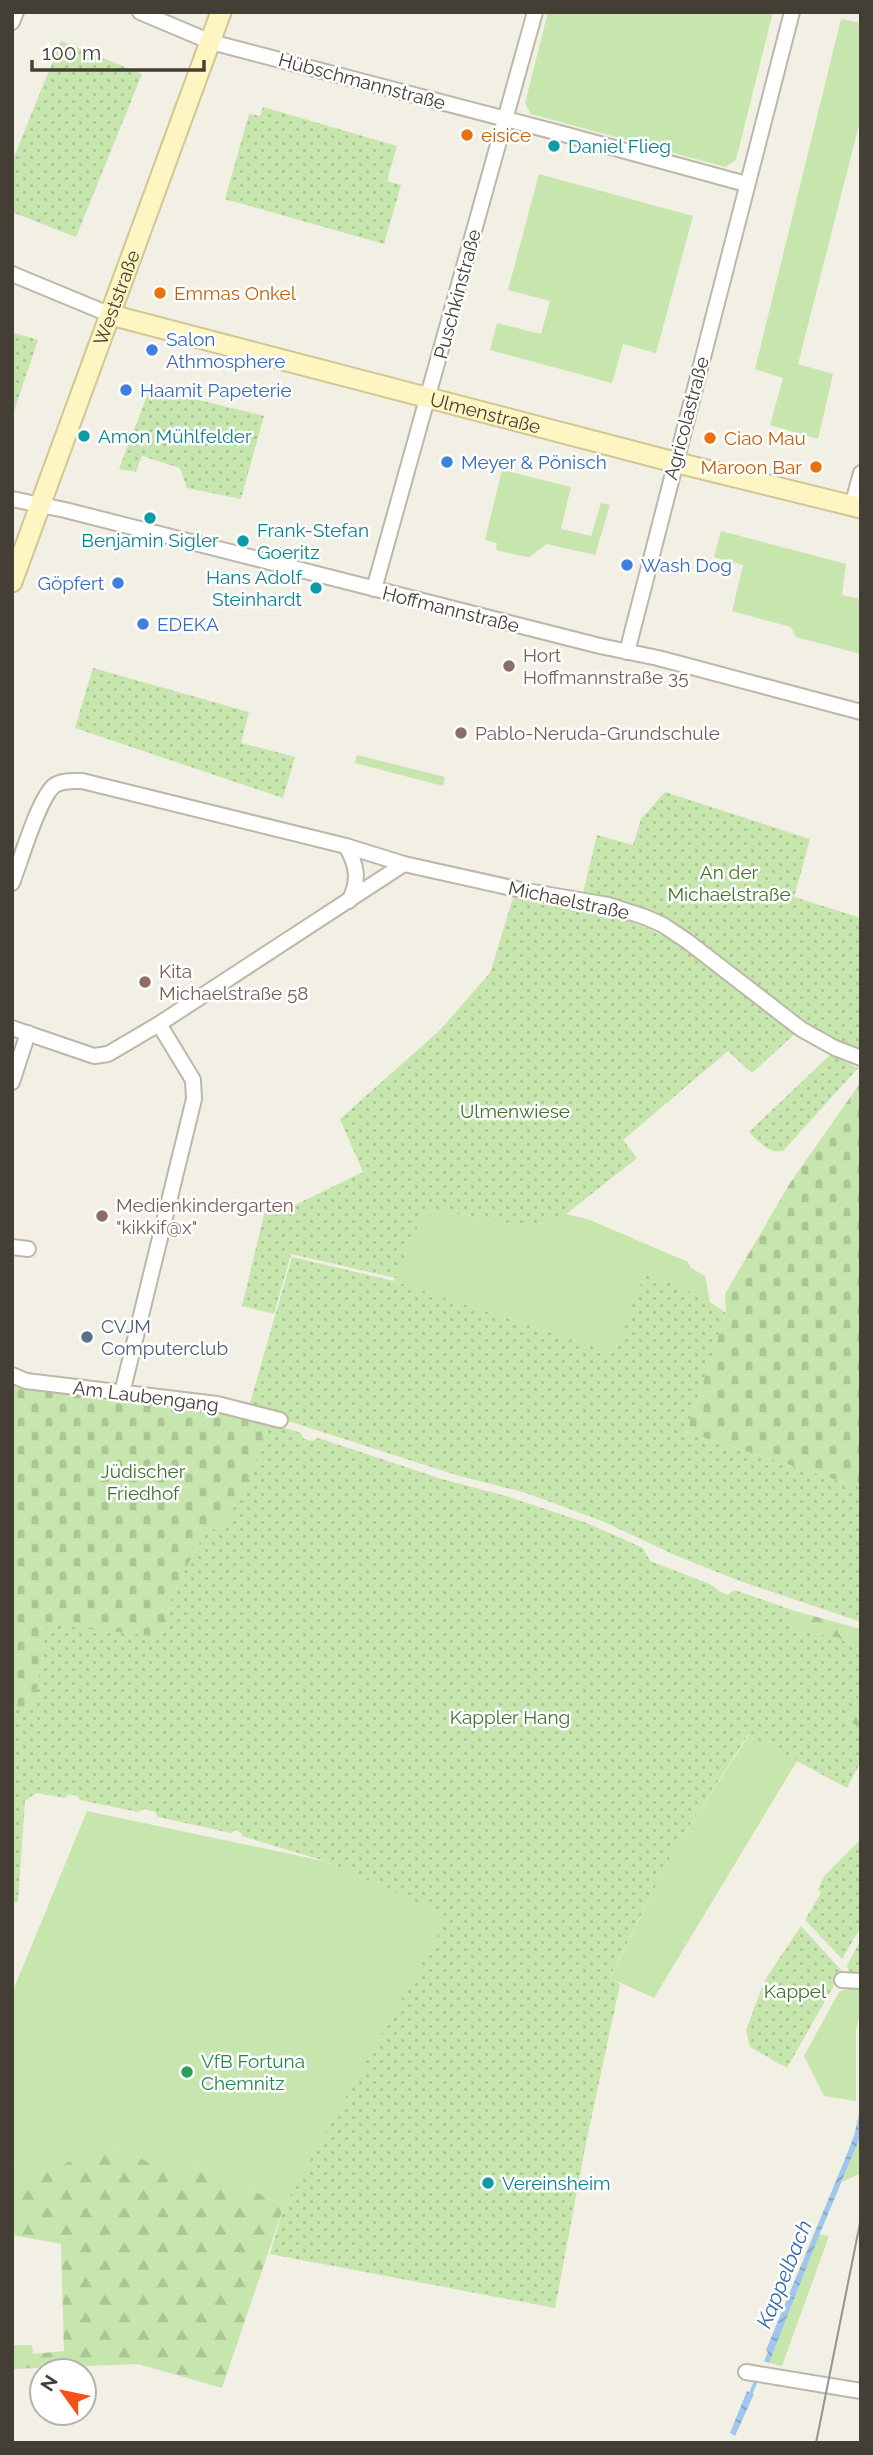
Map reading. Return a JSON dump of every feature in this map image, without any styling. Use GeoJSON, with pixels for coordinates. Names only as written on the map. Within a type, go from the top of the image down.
{"type":"FeatureCollection","features":[{"type":"Feature","properties":{"kind":"street"},"geometry":{"type":"LineString","coordinates":[[12,22],[16,12]]}},
{"type":"Feature","properties":{"kind":"street","name":"Hübschmannstraße"},"geometry":{"type":"LineString","coordinates":[[140,12],[211,42],[746,184]]}},
{"type":"Feature","properties":{"kind":"street","name":"Weststraße"},"geometry":{"type":"LineString","coordinates":[[12,582],[221,12]]}},
{"type":"Feature","properties":{"kind":"street","name":"Puschkinstraße"},"geometry":{"type":"LineString","coordinates":[[374,589],[535,12]]}},
{"type":"Feature","properties":{"kind":"street","name":"Agricolastraße"},"geometry":{"type":"LineString","coordinates":[[627,652],[792,12]]}},
{"type":"Feature","properties":{"kind":"street"},"geometry":{"type":"LineString","coordinates":[[12,274],[111,315]]}},
{"type":"Feature","properties":{"kind":"street","name":"Ulmenstraße"},"geometry":{"type":"LineString","coordinates":[[111,315],[857,507]]}},
{"type":"Feature","properties":{"kind":"street"},"geometry":{"type":"LineString","coordinates":[[857,507],[861,473]]}},
{"type":"Feature","properties":{"kind":"street","name":"Hoffmannstraße"},"geometry":{"type":"LineString","coordinates":[[12,499],[861,712]]}},
{"type":"Feature","properties":{"kind":"street","name":"Michaelstraße"},"geometry":{"type":"LineString","coordinates":[[12,883],[45,797],[55,785],[82,781],[346,846],[404,864],[521,890],[608,905],[645,917],[687,941],[801,1028],[835,1048],[861,1058]]}},
{"type":"Feature","properties":{"kind":"street"},"geometry":{"type":"LineString","coordinates":[[346,846],[354,863],[357,884],[349,901]]}},
{"type":"Feature","properties":{"kind":"street"},"geometry":{"type":"LineString","coordinates":[[12,1028],[101,1056],[108,1055],[404,864]]}},
{"type":"Feature","properties":{"kind":"street"},"geometry":{"type":"LineString","coordinates":[[122,1393],[194,1099],[193,1080],[159,1024]]}},
{"type":"Feature","properties":{"kind":"street"},"geometry":{"type":"LineString","coordinates":[[12,1082],[28,1033]]}},
{"type":"Feature","properties":{"kind":"street"},"geometry":{"type":"LineString","coordinates":[[12,1247],[28,1249]]}},
{"type":"Feature","properties":{"kind":"street","name":"Am Laubengang"},"geometry":{"type":"LineString","coordinates":[[12,1375],[26,1381],[217,1405],[280,1420]]}},
{"type":"Feature","properties":{"kind":"street"},"geometry":{"type":"LineString","coordinates":[[842,1980],[861,1982]]}},
{"type":"Feature","properties":{"kind":"street"},"geometry":{"type":"LineString","coordinates":[[746,2372],[861,2390]]}},
{"type":"Feature","properties":{"kind":"green space"},"geometry":{"type":"Polygon","coordinates":[[[548,12],[773,12],[736,160],[725,167],[531,114],[525,103],[548,12]]]}},
{"type":"Feature","properties":{"kind":"green space"},"geometry":{"type":"Polygon","coordinates":[[[841,19],[861,23],[861,117],[798,364],[833,374],[818,439],[770,425],[783,378],[755,369],[841,19]]]}},
{"type":"Feature","properties":{"kind":"green space"},"geometry":{"type":"Polygon","coordinates":[[[61,41],[142,74],[76,237],[12,212],[12,162],[61,41]]]}},
{"type":"Feature","properties":{"kind":"green space"},"geometry":{"type":"Polygon","coordinates":[[[263,107],[397,146],[387,181],[401,185],[384,244],[225,199],[249,114],[260,116],[263,107]]]}},
{"type":"Feature","properties":{"kind":"green space"},"geometry":{"type":"Polygon","coordinates":[[[539,174],[693,216],[656,353],[623,344],[612,383],[490,350],[497,323],[541,334],[550,301],[508,290],[539,174]]]}},
{"type":"Feature","properties":{"kind":"green space"},"geometry":{"type":"Polygon","coordinates":[[[12,332],[38,340],[12,417],[12,332]]]}},
{"type":"Feature","properties":{"kind":"green space"},"geometry":{"type":"Polygon","coordinates":[[[150,388],[264,416],[241,499],[187,488],[180,468],[142,456],[136,472],[119,469],[150,388]]]}},
{"type":"Feature","properties":{"kind":"green space"},"geometry":{"type":"Polygon","coordinates":[[[502,470],[571,487],[561,529],[591,536],[601,503],[610,505],[595,555],[546,544],[527,557],[496,550],[497,543],[485,540],[502,470]]]}},
{"type":"Feature","properties":{"kind":"green space"},"geometry":{"type":"Polygon","coordinates":[[[721,531],[846,564],[842,595],[861,599],[861,654],[796,637],[791,627],[732,611],[743,565],[714,557],[721,531]]]}},
{"type":"Feature","properties":{"kind":"green space"},"geometry":{"type":"Polygon","coordinates":[[[93,668],[249,712],[241,743],[295,757],[283,798],[75,728],[93,668]]]}},
{"type":"Feature","properties":{"kind":"green space"},"geometry":{"type":"Polygon","coordinates":[[[357,755],[445,777],[443,786],[355,763],[357,755]]]}},
{"type":"Feature","properties":{"kind":"green space","name":"An der Michaelstraße"},"geometry":{"type":"Polygon","coordinates":[[[665,792],[810,839],[794,897],[861,918],[861,1050],[825,1036],[668,922],[582,897],[597,835],[633,845],[641,819],[665,792]]]}},
{"type":"Feature","properties":{"kind":"green space","name":"Ulmenwiese"},"geometry":{"type":"Polygon","coordinates":[[[513,898],[603,913],[655,932],[706,961],[799,1030],[752,1073],[728,1051],[623,1140],[637,1158],[566,1214],[530,1228],[466,1215],[425,1211],[396,1278],[291,1254],[274,1314],[242,1306],[266,1207],[283,1211],[363,1172],[340,1119],[440,1030],[490,973],[513,898]]]}},
{"type":"Feature","properties":{"kind":"green space"},"geometry":{"type":"Polygon","coordinates":[[[830,1055],[858,1068],[783,1151],[764,1146],[749,1132],[830,1055]]]}},
{"type":"Feature","properties":{"kind":"green space"},"geometry":{"type":"Polygon","coordinates":[[[861,1082],[861,1488],[686,1432],[726,1313],[725,1294],[790,1183],[861,1082]]]}},
{"type":"Feature","properties":{"kind":"green space"},"geometry":{"type":"Polygon","coordinates":[[[425,1211],[466,1215],[530,1228],[566,1214],[590,1220],[688,1262],[691,1268],[705,1276],[710,1302],[646,1272],[613,1353],[394,1281],[425,1211]]]}},
{"type":"Feature","properties":{"kind":"green space"},"geometry":{"type":"Polygon","coordinates":[[[292,1257],[394,1281],[613,1353],[646,1271],[710,1302],[726,1313],[686,1432],[861,1488],[861,1622],[740,1581],[677,1556],[602,1521],[526,1493],[456,1475],[254,1410],[250,1403],[292,1257]]]}},
{"type":"Feature","properties":{"kind":"green space","name":"Jüdischer Friedhof"},"geometry":{"type":"Polygon","coordinates":[[[12,1378],[217,1407],[269,1423],[250,1478],[222,1527],[206,1531],[174,1591],[159,1638],[34,1712],[12,1709],[12,1378]]]}},
{"type":"Feature","properties":{"kind":"green space","name":"Kappler Hang"},"geometry":{"type":"Polygon","coordinates":[[[269,1423],[301,1433],[304,1439],[312,1441],[318,1438],[587,1523],[643,1548],[650,1561],[712,1585],[727,1595],[735,1590],[795,1611],[791,1629],[839,1638],[861,1651],[861,1691],[848,1721],[861,1728],[861,1761],[847,1788],[748,1735],[674,1850],[610,1977],[620,1984],[555,2308],[270,2254],[284,2206],[448,1917],[328,1862],[242,1836],[235,1830],[231,1833],[158,1817],[155,1812],[144,1809],[138,1812],[80,1800],[69,1794],[65,1798],[36,1793],[25,1801],[18,1902],[12,1902],[12,1709],[34,1711],[47,1624],[159,1637],[174,1591],[206,1531],[222,1527],[250,1478],[269,1423]]]}},
{"type":"Feature","properties":{"kind":"green space"},"geometry":{"type":"Polygon","coordinates":[[[795,1611],[861,1629],[861,1651],[839,1638],[791,1629],[795,1611]]]}},
{"type":"Feature","properties":{"kind":"green space"},"geometry":{"type":"Polygon","coordinates":[[[861,1691],[861,1728],[848,1721],[861,1691]]]}},
{"type":"Feature","properties":{"kind":"green space"},"geometry":{"type":"Polygon","coordinates":[[[749,1735],[797,1761],[654,1998],[610,1978],[674,1850],[749,1735]]]}},
{"type":"Feature","properties":{"kind":"green space","name":"VfB Fortuna Chemnitz"},"geometry":{"type":"Polygon","coordinates":[[[87,1811],[328,1862],[449,1917],[284,2206],[212,2170],[197,2166],[167,2171],[107,2145],[35,2177],[12,2163],[12,1998],[87,1811]]]}},
{"type":"Feature","properties":{"kind":"green space","name":"Kappel"},"geometry":{"type":"Polygon","coordinates":[[[861,1839],[861,1927],[842,1959],[805,1920],[821,1893],[818,1889],[825,1875],[861,1839]]]}},
{"type":"Feature","properties":{"kind":"green space","name":"Kappel"},"geometry":{"type":"Polygon","coordinates":[[[801,1926],[842,1971],[787,2068],[750,2047],[746,2030],[765,1980],[801,1926]]]}},
{"type":"Feature","properties":{"kind":"green space"},"geometry":{"type":"Polygon","coordinates":[[[861,1939],[861,1977],[851,1975],[847,1966],[861,1939]]]}},
{"type":"Feature","properties":{"kind":"green space"},"geometry":{"type":"Polygon","coordinates":[[[855,1985],[861,1986],[861,2012],[856,2029],[856,2101],[824,2096],[804,2056],[839,1992],[855,1985]]]}},
{"type":"Feature","properties":{"kind":"green space"},"geometry":{"type":"Polygon","coordinates":[[[861,2134],[861,2173],[842,2182],[859,2140],[861,2134]]]}},
{"type":"Feature","properties":{"kind":"green space"},"geometry":{"type":"Polygon","coordinates":[[[106,2145],[167,2171],[197,2166],[212,2170],[284,2206],[222,2388],[138,2364],[98,2366],[98,2357],[28,2357],[28,2368],[12,2369],[12,2345],[32,2345],[33,2354],[64,2351],[61,2244],[12,2235],[12,2163],[35,2177],[106,2145]]]}},
{"type":"Feature","properties":{"kind":"green space"},"geometry":{"type":"Polygon","coordinates":[[[819,2234],[829,2236],[782,2366],[769,2363],[819,2234]]]}},
{"type":"Feature","properties":{"kind":"water"},"geometry":{"type":"Polygon","coordinates":[[[861,2106],[859,2140],[769,2363],[764,2361],[768,2352],[766,2350],[854,2136],[861,2106]]]}},
{"type":"Feature","properties":{"kind":"water"},"geometry":{"type":"Polygon","coordinates":[[[747,2391],[754,2394],[735,2436],[730,2433],[747,2391]]]}},
{"type":"Feature","properties":{"kind":"waterway","name":"Kappelbach"},"geometry":{"type":"LineString","coordinates":[[749,2397],[757,2379]]}},
{"type":"Feature","properties":{"kind":"tram line"},"geometry":{"type":"LineString","coordinates":[[816,2443],[861,2218]]}},
{"type":"Feature","properties":{"kind":"place","name":"eisice"},"geometry":{"type":"Point","coordinates":[467,135]}},
{"type":"Feature","properties":{"kind":"place","name":"Daniel Flieg"},"geometry":{"type":"Point","coordinates":[554,146]}},
{"type":"Feature","properties":{"kind":"place","name":"Emmas Onkel"},"geometry":{"type":"Point","coordinates":[160,293]}},
{"type":"Feature","properties":{"kind":"place","name":"Salon Athmosphere"},"geometry":{"type":"Point","coordinates":[152,350]}},
{"type":"Feature","properties":{"kind":"place","name":"Haamit Papeterie"},"geometry":{"type":"Point","coordinates":[126,390]}},
{"type":"Feature","properties":{"kind":"place","name":"Amon Mühlfelder"},"geometry":{"type":"Point","coordinates":[84,436]}},
{"type":"Feature","properties":{"kind":"place","name":"Ciao Mau"},"geometry":{"type":"Point","coordinates":[710,438]}},
{"type":"Feature","properties":{"kind":"place","name":"Meyer & Pönisch"},"geometry":{"type":"Point","coordinates":[447,462]}},
{"type":"Feature","properties":{"kind":"place","name":"Maroon Bar"},"geometry":{"type":"Point","coordinates":[816,467]}},
{"type":"Feature","properties":{"kind":"place","name":"Benjamin Sigler"},"geometry":{"type":"Point","coordinates":[150,518]}},
{"type":"Feature","properties":{"kind":"place","name":"Frank-Stefan Goeritz"},"geometry":{"type":"Point","coordinates":[243,541]}},
{"type":"Feature","properties":{"kind":"place","name":"Wash Dog"},"geometry":{"type":"Point","coordinates":[627,565]}},
{"type":"Feature","properties":{"kind":"place","name":"Göpfert"},"geometry":{"type":"Point","coordinates":[118,583]}},
{"type":"Feature","properties":{"kind":"place","name":"Hans Adolf Steinhardt"},"geometry":{"type":"Point","coordinates":[316,588]}},
{"type":"Feature","properties":{"kind":"place","name":"EDEKA"},"geometry":{"type":"Point","coordinates":[143,624]}},
{"type":"Feature","properties":{"kind":"place","name":"Hort Hoffmannstraße 35"},"geometry":{"type":"Point","coordinates":[509,666]}},
{"type":"Feature","properties":{"kind":"place","name":"Pablo-Neruda-Grundschule"},"geometry":{"type":"Point","coordinates":[461,733]}},
{"type":"Feature","properties":{"kind":"place","name":"Kita Michaelstraße 58"},"geometry":{"type":"Point","coordinates":[145,982]}},
{"type":"Feature","properties":{"kind":"place","name":"Medienkindergarten \"kikkif@x\""},"geometry":{"type":"Point","coordinates":[102,1216]}},
{"type":"Feature","properties":{"kind":"place","name":"CVJM Computerclub"},"geometry":{"type":"Point","coordinates":[87,1337]}},
{"type":"Feature","properties":{"kind":"place","name":"VfB Fortuna Chemnitz"},"geometry":{"type":"Point","coordinates":[187,2072]}},
{"type":"Feature","properties":{"kind":"place","name":"Vereinsheim"},"geometry":{"type":"Point","coordinates":[488,2183]}}]}
